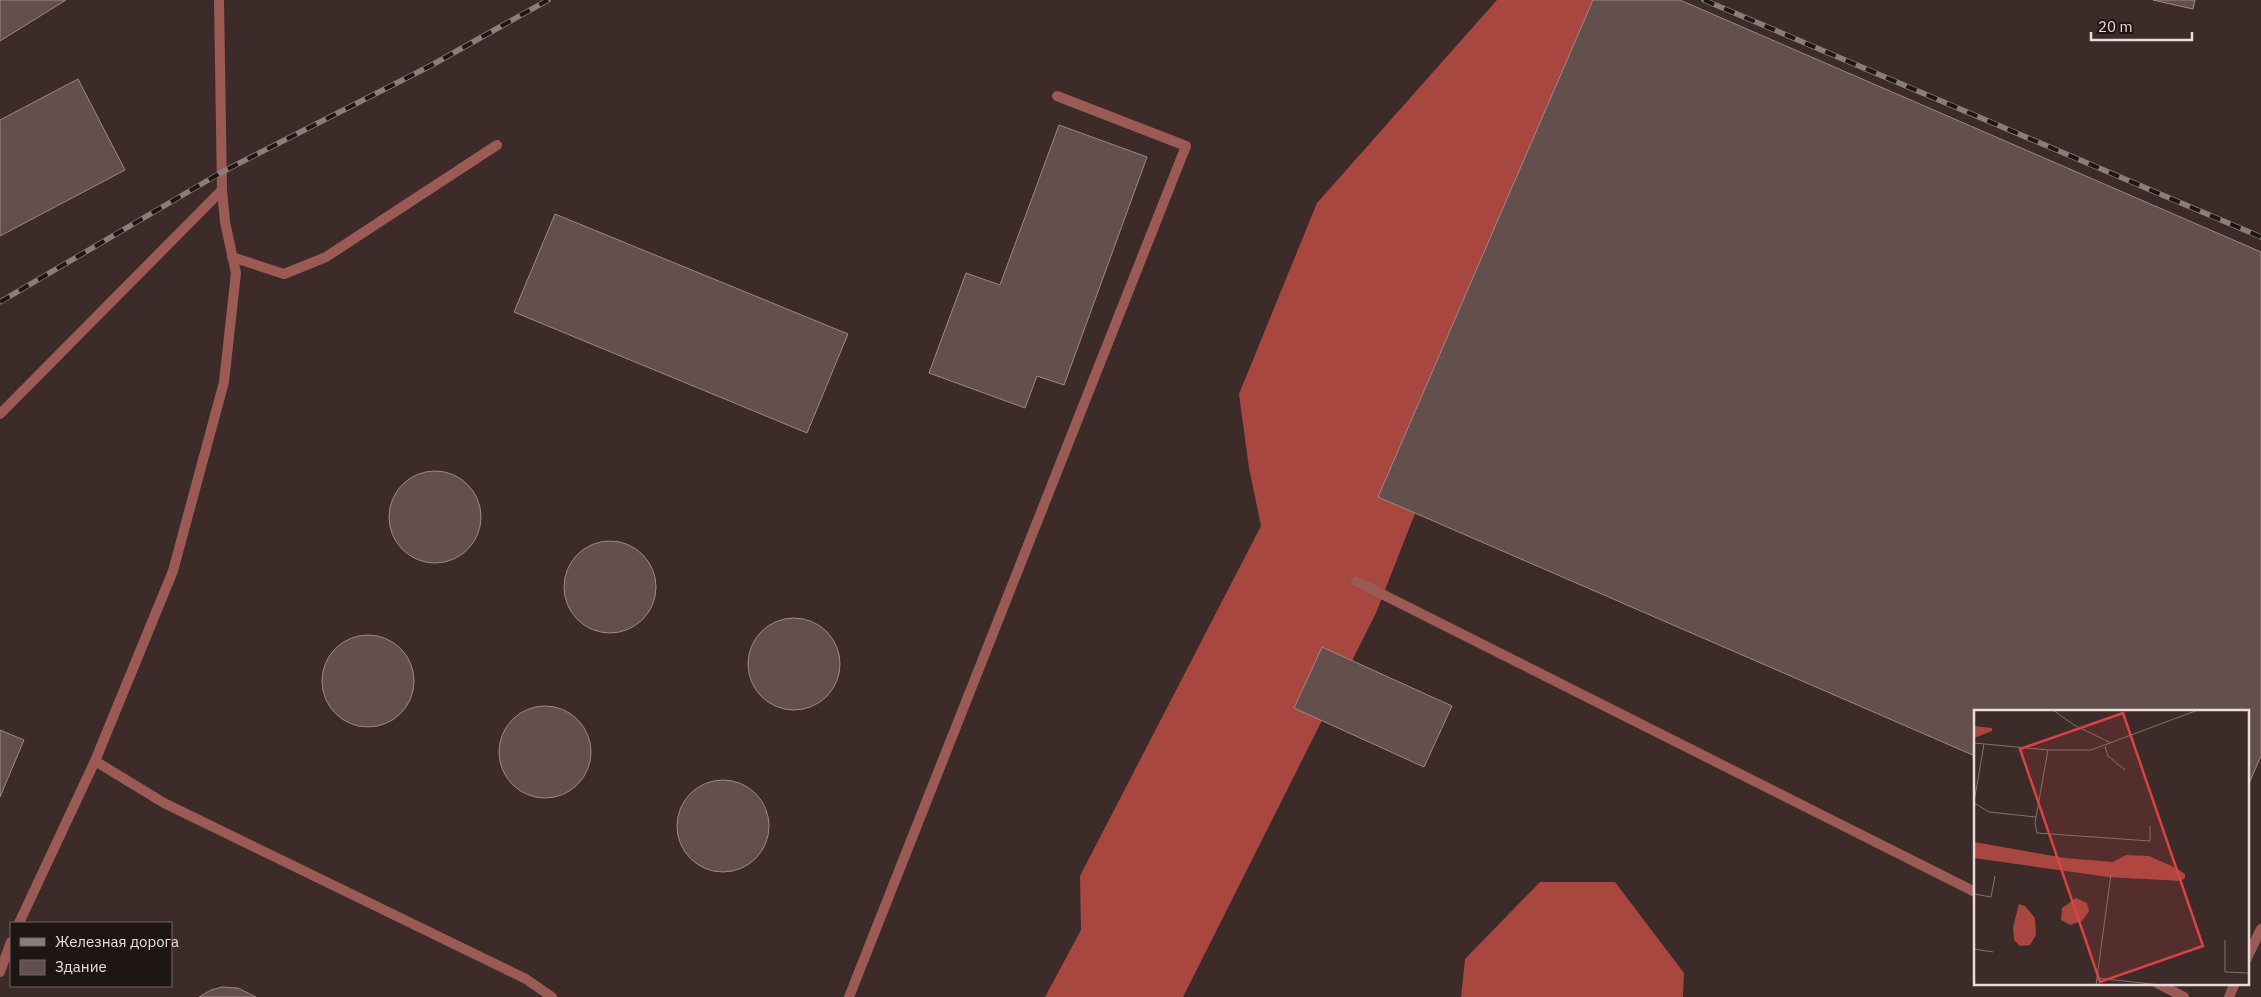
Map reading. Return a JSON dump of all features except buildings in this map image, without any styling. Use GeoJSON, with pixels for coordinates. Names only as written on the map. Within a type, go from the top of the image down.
{"type":"FeatureCollection","features":[{"type":"Feature","properties":{"kind":"lane"},"geometry":{"type":"LineString","coordinates":[[19,922],[95,761],[176,562],[224,382],[236,273],[225,222],[222,190],[219,0]]}},
{"type":"Feature","properties":{"kind":"lane"},"geometry":{"type":"LineString","coordinates":[[850,997],[1186,146],[1057,96]]}},
{"type":"Feature","properties":{"kind":"lane"},"geometry":{"type":"LineString","coordinates":[[232,257],[284,274],[326,257],[497,145]]}},
{"type":"Feature","properties":{"kind":"lane"},"geometry":{"type":"LineString","coordinates":[[0,414],[222,190]]}},
{"type":"Feature","properties":{"kind":"lane"},"geometry":{"type":"LineString","coordinates":[[1356,581],[1974,891]]}},
{"type":"Feature","properties":{"kind":"lane"},"geometry":{"type":"LineString","coordinates":[[95,761],[164,803],[526,979],[552,997]]}},
{"type":"Feature","properties":{"kind":"lane"},"geometry":{"type":"LineString","coordinates":[[2248,956],[2261,929]]}},
{"type":"Feature","properties":{"kind":"lane"},"geometry":{"type":"LineString","coordinates":[[0,972],[10,945]]}},
{"type":"Feature","properties":{"kind":"lane"},"geometry":{"type":"LineString","coordinates":[[2159,984],[2184,997]]}},
{"type":"Feature","properties":{"kind":"lane"},"geometry":{"type":"LineString","coordinates":[[2229,997],[2236,984]]}},
{"type":"Feature","properties":{"kind":"shaded area"},"geometry":{"type":"Polygon","coordinates":[[[1497,0],[1626,0],[1513,263],[1376,613],[1183,997],[1045,997],[1081,930],[1080,876],[1261,526],[1249,468],[1239,394],[1317,203],[1497,0]]]}},
{"type":"Feature","properties":{"kind":"shaded area"},"geometry":{"type":"Polygon","coordinates":[[[1540,882],[1615,882],[1684,973],[1683,997],[1461,997],[1465,959],[1540,882]]]}},
{"type":"Feature","properties":{"kind":"railway"},"geometry":{"type":"LineString","coordinates":[[0,302],[222,172],[430,66],[548,0]]}},
{"type":"Feature","properties":{"kind":"railway"},"geometry":{"type":"LineString","coordinates":[[1704,0],[2261,237]]}}]}
